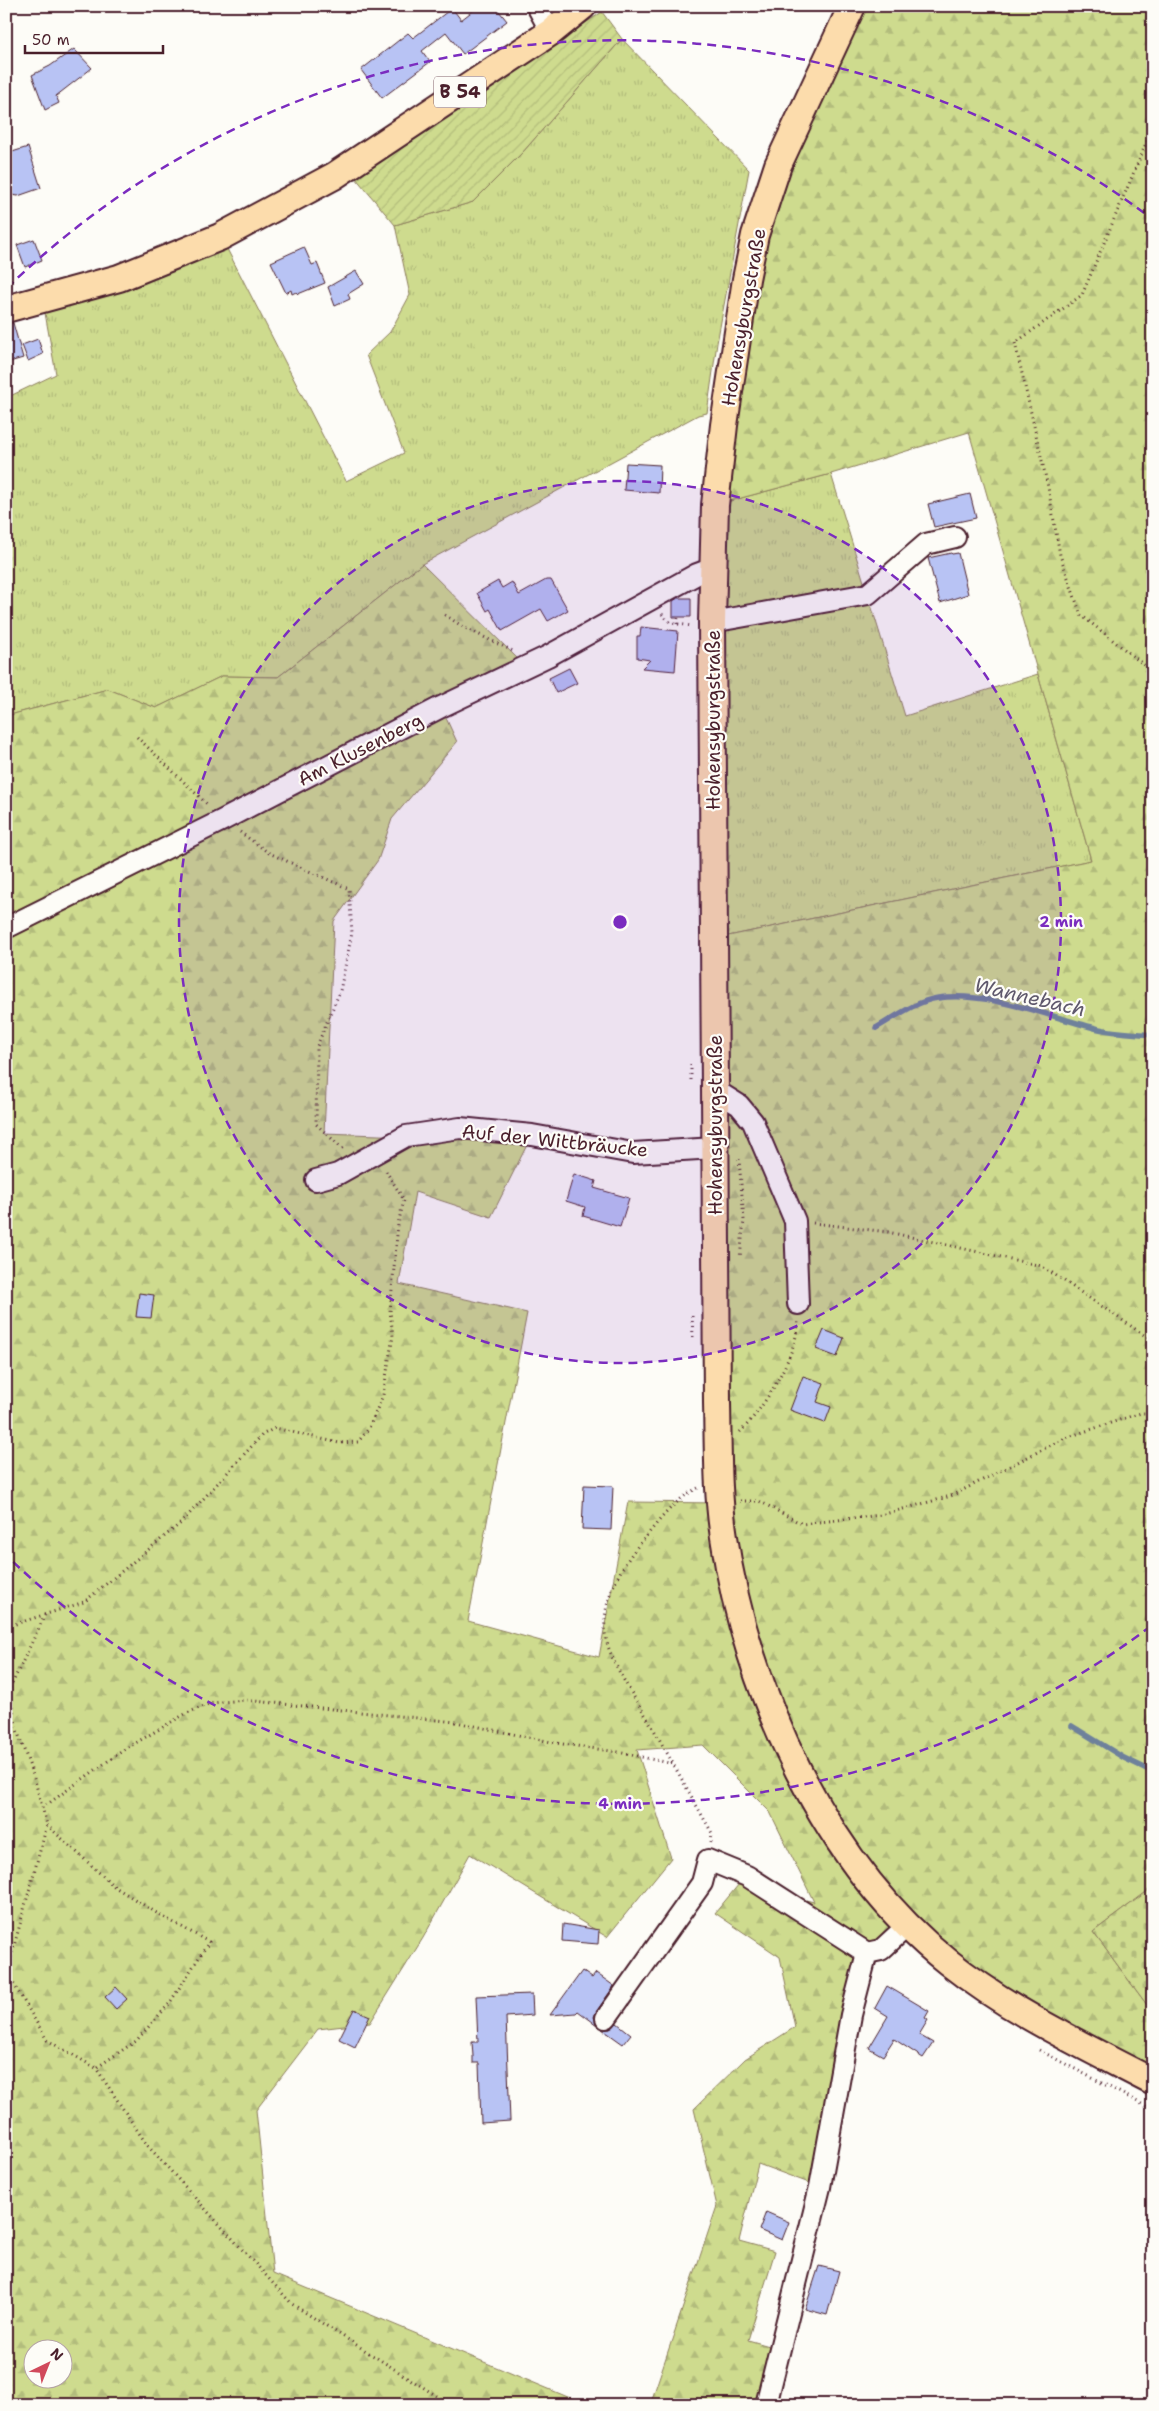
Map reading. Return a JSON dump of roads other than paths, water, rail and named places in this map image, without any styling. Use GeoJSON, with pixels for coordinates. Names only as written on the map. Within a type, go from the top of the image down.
{"type":"FeatureCollection","features":[{"type":"Feature","properties":{"kind":"main road","name":"B 54"},"geometry":{"type":"LineString","coordinates":[[6,309],[118,278],[220,237],[334,176],[551,32],[583,6]]}},
{"type":"Feature","properties":{"kind":"main road","name":"Hohensyburgstraße"},"geometry":{"type":"LineString","coordinates":[[852,6],[778,165],[755,235],[746,280],[724,425],[716,505],[712,626],[715,1090],[727,1151],[728,1485],[724,1537],[731,1578],[752,1660],[766,1700],[797,1768],[834,1833],[870,1881],[907,1926],[948,1962],[1055,2033],[1153,2082]]}},
{"type":"Feature","properties":{"kind":"street"},"geometry":{"type":"LineString","coordinates":[[537,6],[551,32]]}},
{"type":"Feature","properties":{"kind":"street"},"geometry":{"type":"LineString","coordinates":[[712,626],[868,594],[926,544],[955,537]]}},
{"type":"Feature","properties":{"kind":"street","name":"Am Klusenberg"},"geometry":{"type":"LineString","coordinates":[[6,928],[223,820],[441,707],[537,661],[713,568]]}},
{"type":"Feature","properties":{"kind":"street"},"geometry":{"type":"LineString","coordinates":[[715,1090],[739,1105],[753,1122],[794,1221],[798,1304]]}},
{"type":"Feature","properties":{"kind":"street","name":"Auf der Wittbräucke"},"geometry":{"type":"LineString","coordinates":[[316,1180],[333,1176],[406,1136],[460,1128],[532,1134],[633,1153],[727,1151]]}},
{"type":"Feature","properties":{"kind":"street"},"geometry":{"type":"LineString","coordinates":[[606,2018],[702,1883],[708,1860],[747,1876],[867,1953],[881,1950],[907,1926]]}},
{"type":"Feature","properties":{"kind":"street"},"geometry":{"type":"LineString","coordinates":[[766,2405],[820,2187],[851,2015],[867,1953]]}},
{"type":"Feature","properties":{"kind":"waterway","name":"Wannebach"},"geometry":{"type":"LineString","coordinates":[[876,1028],[922,1002],[938,998],[958,997],[978,998],[1019,1006],[1105,1030],[1153,1035]]}},
{"type":"Feature","properties":{"kind":"waterway"},"geometry":{"type":"LineString","coordinates":[[1072,1726],[1124,1758],[1153,1772]]}}]}
